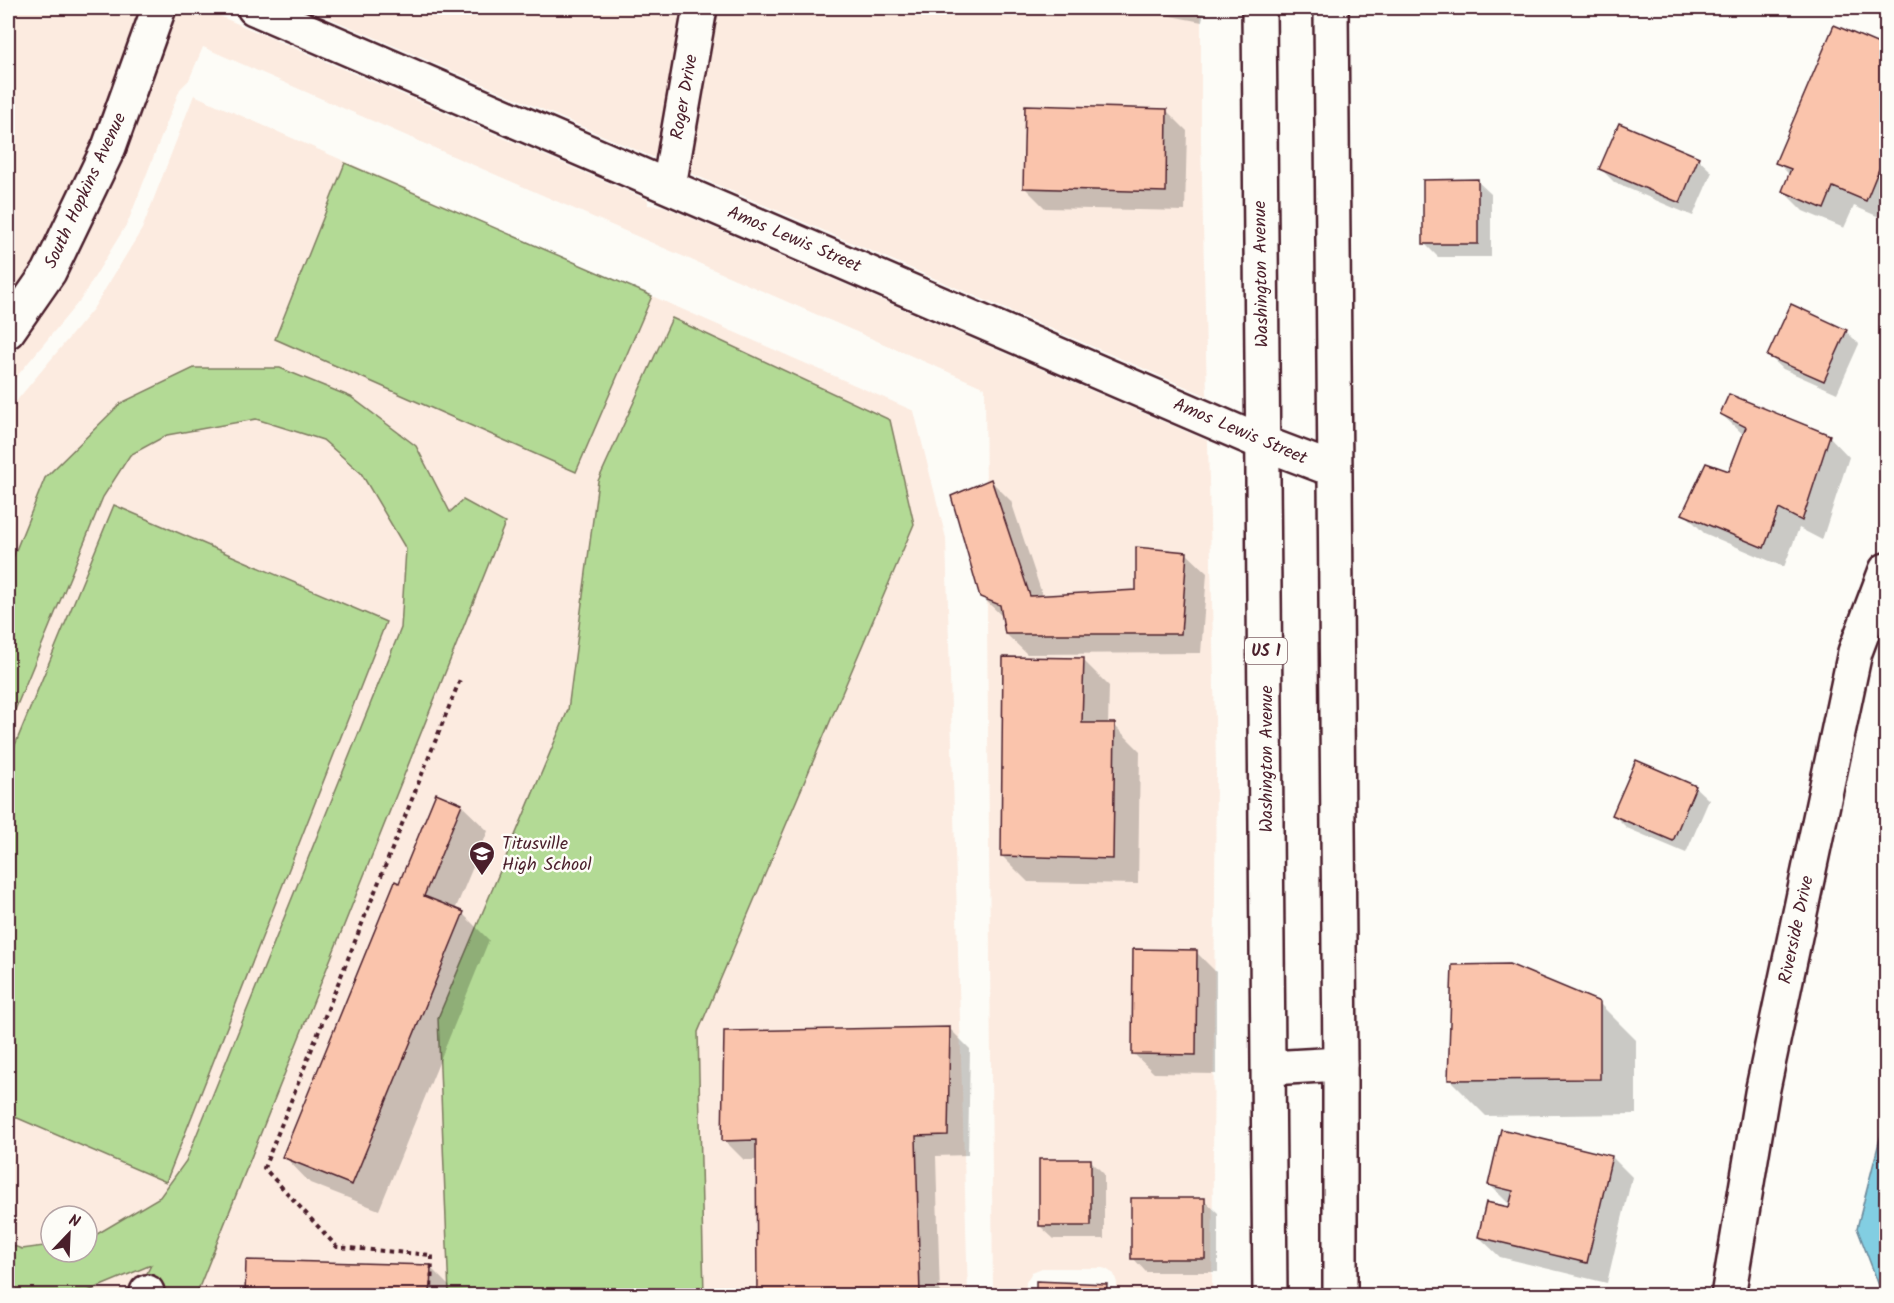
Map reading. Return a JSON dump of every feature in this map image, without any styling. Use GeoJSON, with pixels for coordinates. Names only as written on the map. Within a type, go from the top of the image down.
{"type":"FeatureCollection","features":[{"type":"Feature","properties":{"kind":"main road","name":"South Hopkins Avenue"},"geometry":{"type":"LineString","coordinates":[[8,331],[49,272],[110,147],[159,8]]}},
{"type":"Feature","properties":{"kind":"main road","name":"Amos Lewis Street"},"geometry":{"type":"LineString","coordinates":[[254,8],[1263,443],[1334,470]]}},
{"type":"Feature","properties":{"kind":"main road","name":"Roger Drive"},"geometry":{"type":"LineString","coordinates":[[669,186],[700,8]]}},
{"type":"Feature","properties":{"kind":"main road","name":"Washington Avenue"},"geometry":{"type":"LineString","coordinates":[[1259,8],[1270,1068],[1270,1296]]}},
{"type":"Feature","properties":{"kind":"main road"},"geometry":{"type":"LineString","coordinates":[[1331,8],[1340,1296]]}},
{"type":"Feature","properties":{"kind":"main road","name":"Riverside Drive"},"geometry":{"type":"LineString","coordinates":[[1728,1296],[1762,1093],[1855,652],[1887,570]]}},
{"type":"Feature","properties":{"kind":"main road"},"geometry":{"type":"LineString","coordinates":[[1270,1068],[1340,1064]]}},
{"type":"Feature","properties":{"kind":"path"},"geometry":{"type":"LineString","coordinates":[[431,1296],[432,1255],[337,1247],[264,1168],[461,677]]}},
{"type":"Feature","properties":{"kind":"shaded area"},"geometry":{"type":"Polygon","coordinates":[[[8,8],[140,8],[93,140],[34,263],[8,300],[8,8]]]}},
{"type":"Feature","properties":{"kind":"shaded area"},"geometry":{"type":"Polygon","coordinates":[[[178,8],[201,8],[648,200],[648,205],[663,206],[1208,441],[1216,763],[1212,1295],[1117,1295],[1114,1274],[1106,1269],[1042,1268],[1032,1272],[1026,1282],[1025,1295],[993,1295],[985,388],[203,47],[189,80],[180,89],[128,222],[81,299],[8,387],[8,361],[66,281],[127,153],[178,8]]]}},
{"type":"Feature","properties":{"kind":"shaded area"},"geometry":{"type":"Polygon","coordinates":[[[306,8],[682,8],[655,158],[306,8]]]}},
{"type":"Feature","properties":{"kind":"shaded area"},"geometry":{"type":"Polygon","coordinates":[[[719,8],[1201,8],[1201,138],[1207,396],[690,173],[719,8]]]}},
{"type":"Feature","properties":{"kind":"shaded area","name":"Titusville High School"},"geometry":{"type":"Polygon","coordinates":[[[194,95],[914,411],[946,538],[968,1295],[8,1296],[8,411],[93,309],[142,229],[194,95]]]}},
{"type":"Feature","properties":{"kind":"green space"},"geometry":{"type":"Polygon","coordinates":[[[345,163],[652,296],[576,472],[275,339],[345,163]]]}},
{"type":"Feature","properties":{"kind":"green space"},"geometry":{"type":"Polygon","coordinates":[[[672,318],[890,420],[914,524],[698,1032],[704,1295],[449,1295],[438,1018],[568,710],[598,481],[672,318]]]}},
{"type":"Feature","properties":{"kind":"green space"},"geometry":{"type":"Polygon","coordinates":[[[194,368],[280,368],[351,397],[416,446],[450,512],[463,500],[505,523],[196,1295],[165,1295],[141,1285],[151,1265],[79,1295],[8,1295],[8,1244],[22,1249],[39,1247],[39,1264],[99,1264],[99,1233],[160,1197],[186,1161],[401,628],[406,549],[361,473],[323,440],[256,419],[167,435],[130,455],[103,497],[8,727],[8,570],[45,478],[121,403],[194,368]]]}},
{"type":"Feature","properties":{"kind":"green space"},"geometry":{"type":"Polygon","coordinates":[[[114,505],[386,622],[166,1182],[8,1114],[8,762],[114,505]]]}},
{"type":"Feature","properties":{"kind":"water"},"geometry":{"type":"Polygon","coordinates":[[[1886,1115],[1886,1295],[1883,1296],[1857,1228],[1886,1115]]]}},
{"type":"Feature","properties":{"kind":"building"},"geometry":{"type":"Polygon","coordinates":[[[1834,25],[1886,47],[1886,152],[1866,201],[1833,187],[1824,209],[1782,191],[1791,169],[1775,163],[1834,25]]]}},
{"type":"Feature","properties":{"kind":"building"},"geometry":{"type":"Polygon","coordinates":[[[1025,105],[1167,109],[1166,192],[1023,188],[1025,105]]]}},
{"type":"Feature","properties":{"kind":"building"},"geometry":{"type":"Polygon","coordinates":[[[1619,123],[1699,157],[1680,203],[1599,169],[1619,123]]]}},
{"type":"Feature","properties":{"kind":"building"},"geometry":{"type":"Polygon","coordinates":[[[1478,179],[1478,244],[1423,244],[1423,180],[1478,179]]]}},
{"type":"Feature","properties":{"kind":"building"},"geometry":{"type":"Polygon","coordinates":[[[1791,304],[1847,330],[1824,381],[1767,356],[1791,304]]]}},
{"type":"Feature","properties":{"kind":"building"},"geometry":{"type":"Polygon","coordinates":[[[1729,394],[1830,435],[1802,521],[1779,509],[1764,548],[1682,514],[1706,463],[1729,471],[1746,427],[1720,414],[1729,394]]]}},
{"type":"Feature","properties":{"kind":"building"},"geometry":{"type":"Polygon","coordinates":[[[991,479],[1030,596],[1136,590],[1136,547],[1187,552],[1181,634],[1005,634],[1000,605],[980,597],[951,496],[991,479]]]}},
{"type":"Feature","properties":{"kind":"building"},"geometry":{"type":"Polygon","coordinates":[[[1003,657],[1084,658],[1082,723],[1115,723],[1113,859],[1001,856],[1003,657]]]}},
{"type":"Feature","properties":{"kind":"building"},"geometry":{"type":"Polygon","coordinates":[[[1636,760],[1696,786],[1673,841],[1612,815],[1636,760]]]}},
{"type":"Feature","properties":{"kind":"building"},"geometry":{"type":"Polygon","coordinates":[[[436,793],[462,804],[424,896],[464,912],[352,1185],[282,1157],[395,881],[399,883],[436,793]]]}},
{"type":"Feature","properties":{"kind":"building"},"geometry":{"type":"Polygon","coordinates":[[[1133,949],[1197,950],[1196,1055],[1132,1054],[1133,949]]]}},
{"type":"Feature","properties":{"kind":"building"},"geometry":{"type":"Polygon","coordinates":[[[1509,964],[1600,1002],[1600,1079],[1448,1080],[1452,965],[1509,964]]]}},
{"type":"Feature","properties":{"kind":"building"},"geometry":{"type":"Polygon","coordinates":[[[950,1027],[948,1135],[916,1136],[920,1296],[757,1296],[756,1140],[722,1141],[724,1031],[950,1027]]]}},
{"type":"Feature","properties":{"kind":"building"},"geometry":{"type":"Polygon","coordinates":[[[1501,1129],[1612,1156],[1587,1263],[1478,1237],[1486,1202],[1509,1207],[1513,1191],[1488,1185],[1501,1129]]]}},
{"type":"Feature","properties":{"kind":"building"},"geometry":{"type":"Polygon","coordinates":[[[1039,1159],[1091,1159],[1091,1226],[1039,1226],[1039,1159]]]}},
{"type":"Feature","properties":{"kind":"building"},"geometry":{"type":"Polygon","coordinates":[[[1131,1198],[1205,1198],[1205,1259],[1131,1259],[1131,1198]]]}},
{"type":"Feature","properties":{"kind":"building"},"geometry":{"type":"Polygon","coordinates":[[[246,1260],[431,1265],[430,1296],[245,1296],[246,1260]]]}},
{"type":"Feature","properties":{"kind":"building"},"geometry":{"type":"Polygon","coordinates":[[[1036,1281],[1107,1284],[1106,1296],[1036,1296],[1036,1281]]]}},
{"type":"Feature","properties":{"kind":"place","name":"Titusville High School"},"geometry":{"type":"Point","coordinates":[482,877]}}]}
